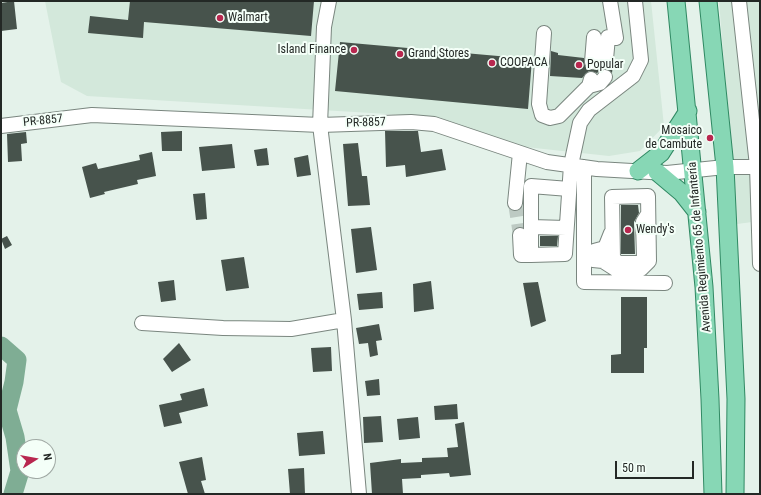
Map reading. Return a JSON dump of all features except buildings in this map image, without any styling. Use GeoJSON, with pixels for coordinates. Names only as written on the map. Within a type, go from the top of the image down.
{"type":"FeatureCollection","features":[{"type":"Feature","properties":{"kind":"main road","name":"Avenida Regimiento 65 de Infantería"},"geometry":{"type":"LineString","coordinates":[[676,1],[697,212],[710,399],[712,494]]}},
{"type":"Feature","properties":{"kind":"main road"},"geometry":{"type":"LineString","coordinates":[[708,1],[725,167],[736,399],[735,494]]}},
{"type":"Feature","properties":{"kind":"main road"},"geometry":{"type":"LineString","coordinates":[[638,171],[661,152],[688,111]]}},
{"type":"Feature","properties":{"kind":"main road"},"geometry":{"type":"LineString","coordinates":[[657,172],[682,193],[697,212]]}},
{"type":"Feature","properties":{"kind":"street"},"geometry":{"type":"LineString","coordinates":[[329,1],[324,27],[320,125],[344,320],[359,494]]}},
{"type":"Feature","properties":{"kind":"street"},"geometry":{"type":"LineString","coordinates":[[606,59],[612,38],[610,1]]}},
{"type":"Feature","properties":{"kind":"street"},"geometry":{"type":"LineString","coordinates":[[635,1],[641,60],[633,76],[589,110],[580,124],[577,166],[587,256],[584,282],[665,283]]}},
{"type":"Feature","properties":{"kind":"street"},"geometry":{"type":"LineString","coordinates":[[739,1],[758,167],[760,264]]}},
{"type":"Feature","properties":{"kind":"street"},"geometry":{"type":"LineString","coordinates":[[544,33],[539,104],[542,115],[550,118],[558,116],[590,83],[600,83],[605,77]]}},
{"type":"Feature","properties":{"kind":"street"},"geometry":{"type":"LineString","coordinates":[[592,62],[594,37]]}},
{"type":"Feature","properties":{"kind":"street","name":"PR-8857"},"geometry":{"type":"LineString","coordinates":[[1,126],[92,115],[320,125],[411,122],[434,124],[546,162],[577,166],[657,172],[694,171],[725,167],[758,167]]}},
{"type":"Feature","properties":{"kind":"street"},"geometry":{"type":"LineString","coordinates":[[515,203],[520,153]]}},
{"type":"Feature","properties":{"kind":"street"},"geometry":{"type":"LineString","coordinates":[[531,186],[525,231],[530,255],[565,254],[569,189],[577,166]]}},
{"type":"Feature","properties":{"kind":"street"},"geometry":{"type":"LineString","coordinates":[[516,185],[569,189]]}},
{"type":"Feature","properties":{"kind":"street"},"geometry":{"type":"LineString","coordinates":[[587,256],[593,260],[603,262],[617,270],[641,269],[649,260],[648,196],[612,197],[613,258],[618,263],[640,263],[644,258],[643,222],[648,214]]}},
{"type":"Feature","properties":{"kind":"street"},"geometry":{"type":"LineString","coordinates":[[525,231],[566,228]]}},
{"type":"Feature","properties":{"kind":"street"},"geometry":{"type":"LineString","coordinates":[[587,256],[594,251],[605,248],[612,232]]}},
{"type":"Feature","properties":{"kind":"street"},"geometry":{"type":"LineString","coordinates":[[142,323],[223,328],[291,329],[344,320]]}},
{"type":"Feature","properties":{"kind":"shaded area"},"geometry":{"type":"Polygon","coordinates":[[[45,1],[651,1],[664,126],[640,151],[609,156],[516,146],[438,117],[87,96],[61,82],[45,1]]]}},
{"type":"Feature","properties":{"kind":"shaded area"},"geometry":{"type":"Polygon","coordinates":[[[719,1],[760,1],[760,221],[737,224],[719,1]]]}},
{"type":"Feature","properties":{"kind":"waterway"},"geometry":{"type":"LineString","coordinates":[[1,346],[17,360],[14,382],[7,410],[15,437],[20,471],[13,494]]}},
{"type":"Feature","properties":{"kind":"tunnel"},"geometry":{"type":"LineString","coordinates":[[515,203],[520,235]]}},
{"type":"Feature","properties":{"kind":"place","name":"Walmart"},"geometry":{"type":"Point","coordinates":[220,18]}},
{"type":"Feature","properties":{"kind":"place","name":"Island Finance"},"geometry":{"type":"Point","coordinates":[354,50]}},
{"type":"Feature","properties":{"kind":"place","name":"Grand Stores"},"geometry":{"type":"Point","coordinates":[400,54]}},
{"type":"Feature","properties":{"kind":"place","name":"COOPACA"},"geometry":{"type":"Point","coordinates":[492,63]}},
{"type":"Feature","properties":{"kind":"place","name":"Popular"},"geometry":{"type":"Point","coordinates":[579,65]}},
{"type":"Feature","properties":{"kind":"place","name":"Mosaico de Cambute"},"geometry":{"type":"Point","coordinates":[710,138]}},
{"type":"Feature","properties":{"kind":"place","name":"Wendy's"},"geometry":{"type":"Point","coordinates":[628,230]}}]}
